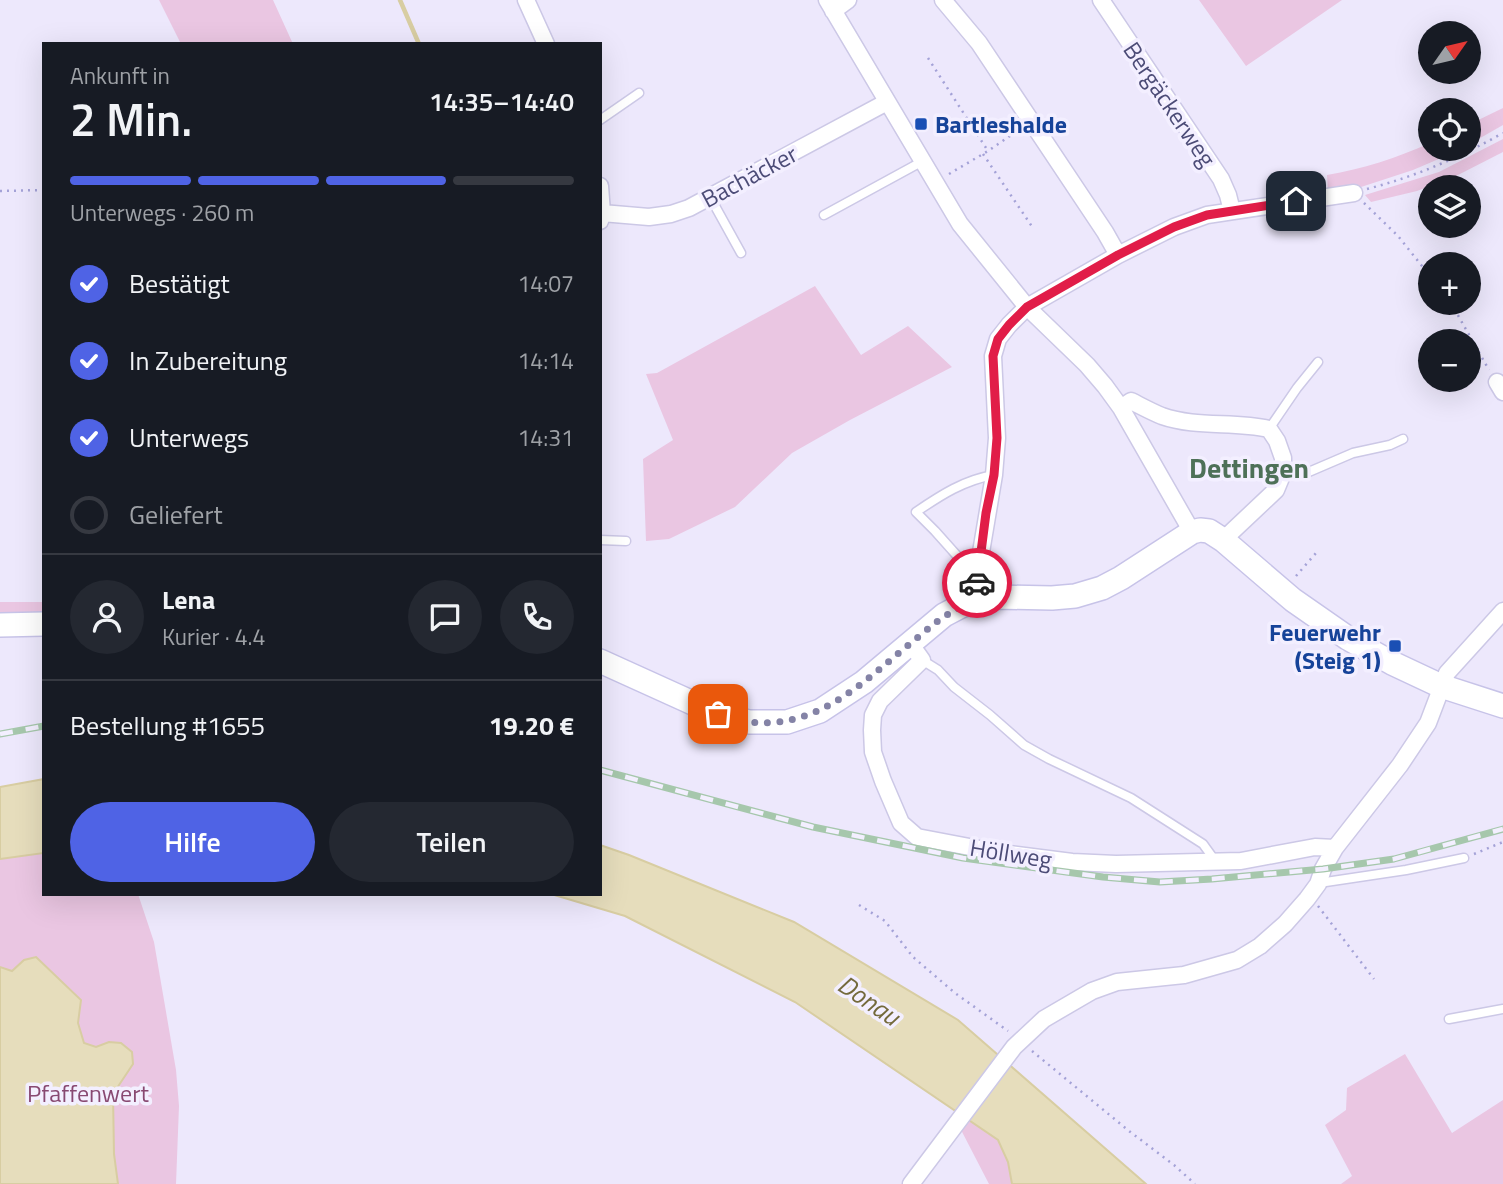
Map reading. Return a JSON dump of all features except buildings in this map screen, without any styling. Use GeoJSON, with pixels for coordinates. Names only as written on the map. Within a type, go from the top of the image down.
{"type":"FeatureCollection","features":[{"type":"Feature","properties":{"kind":"main road"},"geometry":{"type":"LineString","coordinates":[[602,662],[718,714],[749,722],[787,722],[820,711],[916,651],[944,615],[963,605],[996,597],[1075,596],[1102,588],[1192,532],[1200,530],[1209,531],[1223,540],[1285,594],[1349,639],[1441,686],[1503,706]]}},
{"type":"Feature","properties":{"kind":"main road"},"geometry":{"type":"LineString","coordinates":[[0,625],[42,624]]}},
{"type":"Feature","properties":{"kind":"street"},"geometry":{"type":"LineString","coordinates":[[526,0],[545,42]]}},
{"type":"Feature","properties":{"kind":"street"},"geometry":{"type":"LineString","coordinates":[[848,0],[830,6],[960,224],[1027,307],[1087,365],[1121,408],[1192,532]]}},
{"type":"Feature","properties":{"kind":"street"},"geometry":{"type":"LineString","coordinates":[[943,0],[979,43],[1118,255]]}},
{"type":"Feature","properties":{"kind":"street","name":"Bergäckerweg"},"geometry":{"type":"LineString","coordinates":[[1101,0],[1221,179],[1232,211]]}},
{"type":"Feature","properties":{"kind":"street","name":"Bachäcker"},"geometry":{"type":"LineString","coordinates":[[602,217],[649,217],[689,208],[887,102]]}},
{"type":"Feature","properties":{"kind":"street"},"geometry":{"type":"LineString","coordinates":[[981,600],[976,585],[994,475],[997,438],[993,356],[998,339],[1009,325],[1027,307],[1118,255],[1174,227],[1207,215],[1354,193]]}},
{"type":"Feature","properties":{"kind":"street"},"geometry":{"type":"LineString","coordinates":[[1121,408],[1131,401],[1163,416],[1269,429],[1283,458],[1283,473],[1276,490],[1223,540]]}},
{"type":"Feature","properties":{"kind":"street"},"geometry":{"type":"LineString","coordinates":[[914,1180],[1017,1043],[1044,1019],[1092,991],[1117,982],[1184,975],[1237,960],[1260,946],[1285,924],[1314,890],[1335,848],[1400,765],[1428,723],[1447,673],[1503,611]]}},
{"type":"Feature","properties":{"kind":"street","name":"Höllweg"},"geometry":{"type":"LineString","coordinates":[[916,651],[880,701],[873,715],[872,730],[873,752],[883,781],[901,823],[917,837],[1000,853],[1072,862],[1116,864],[1216,862],[1315,847],[1335,848]]}},
{"type":"Feature","properties":{"kind":"lane"},"geometry":{"type":"LineString","coordinates":[[602,119],[639,93]]}},
{"type":"Feature","properties":{"kind":"lane"},"geometry":{"type":"LineString","coordinates":[[824,215],[923,161]]}},
{"type":"Feature","properties":{"kind":"lane"},"geometry":{"type":"LineString","coordinates":[[710,197],[741,253]]}},
{"type":"Feature","properties":{"kind":"lane"},"geometry":{"type":"LineString","coordinates":[[1269,429],[1318,362]]}},
{"type":"Feature","properties":{"kind":"lane"},"geometry":{"type":"LineString","coordinates":[[1283,473],[1304,474],[1353,453],[1390,445],[1403,439]]}},
{"type":"Feature","properties":{"kind":"lane"},"geometry":{"type":"LineString","coordinates":[[978,570],[960,559],[916,512],[952,488],[994,475]]}},
{"type":"Feature","properties":{"kind":"lane"},"geometry":{"type":"LineString","coordinates":[[602,540],[626,541]]}},
{"type":"Feature","properties":{"kind":"lane"},"geometry":{"type":"LineString","coordinates":[[916,651],[954,687],[1024,745],[1131,798],[1203,844],[1216,862]]}},
{"type":"Feature","properties":{"kind":"lane"},"geometry":{"type":"LineString","coordinates":[[1314,890],[1464,858]]}},
{"type":"Feature","properties":{"kind":"lane"},"geometry":{"type":"LineString","coordinates":[[1449,1019],[1503,1009]]}},
{"type":"Feature","properties":{"kind":"path"},"geometry":{"type":"LineString","coordinates":[[928,58],[988,151]]}},
{"type":"Feature","properties":{"kind":"path"},"geometry":{"type":"LineString","coordinates":[[935,182],[1032,121]]}},
{"type":"Feature","properties":{"kind":"path"},"geometry":{"type":"LineString","coordinates":[[1354,193],[1398,181],[1453,160],[1503,133]]}},
{"type":"Feature","properties":{"kind":"path"},"geometry":{"type":"LineString","coordinates":[[983,154],[1033,228]]}},
{"type":"Feature","properties":{"kind":"path"},"geometry":{"type":"LineString","coordinates":[[0,191],[42,190]]}},
{"type":"Feature","properties":{"kind":"path"},"geometry":{"type":"LineString","coordinates":[[1354,193],[1398,236],[1418,261]]}},
{"type":"Feature","properties":{"kind":"path"},"geometry":{"type":"LineString","coordinates":[[1458,315],[1500,387]]}},
{"type":"Feature","properties":{"kind":"path"},"geometry":{"type":"LineString","coordinates":[[1285,594],[1301,569],[1316,553]]}},
{"type":"Feature","properties":{"kind":"path"},"geometry":{"type":"LineString","coordinates":[[1464,858],[1503,842]]}},
{"type":"Feature","properties":{"kind":"path"},"geometry":{"type":"LineString","coordinates":[[1314,890],[1374,978]]}},
{"type":"Feature","properties":{"kind":"path"},"geometry":{"type":"LineString","coordinates":[[859,905],[885,921],[913,957],[955,993],[1195,1184]]}},
{"type":"Feature","properties":{"kind":"green space"},"geometry":{"type":"Polygon","coordinates":[[[159,0],[273,0],[292,42],[180,42],[159,0]]]}},
{"type":"Feature","properties":{"kind":"green space"},"geometry":{"type":"Polygon","coordinates":[[[1199,0],[1342,0],[1246,66],[1199,0]]]}},
{"type":"Feature","properties":{"kind":"green space"},"geometry":{"type":"Polygon","coordinates":[[[1503,108],[1503,125],[1481,138],[1481,119],[1503,108]]]}},
{"type":"Feature","properties":{"kind":"green space"},"geometry":{"type":"Polygon","coordinates":[[[1503,139],[1503,152],[1458,175],[1429,175],[1460,161],[1481,161],[1481,150],[1503,139]]]}},
{"type":"Feature","properties":{"kind":"green space"},"geometry":{"type":"Polygon","coordinates":[[[1418,148],[1418,161],[1434,161],[1358,188],[1328,191],[1327,175],[1354,170],[1418,148]]]}},
{"type":"Feature","properties":{"kind":"green space"},"geometry":{"type":"Polygon","coordinates":[[[1418,179],[1417,191],[1371,202],[1365,195],[1418,179]]]}},
{"type":"Feature","properties":{"kind":"green space"},"geometry":{"type":"Polygon","coordinates":[[[815,286],[861,355],[908,326],[952,367],[792,453],[735,507],[669,539],[646,541],[643,459],[673,440],[646,374],[657,373],[815,286]]]}},
{"type":"Feature","properties":{"kind":"green space"},"geometry":{"type":"Polygon","coordinates":[[[0,602],[42,602],[42,617],[0,617],[0,602]]]}},
{"type":"Feature","properties":{"kind":"green space","name":"Pfaffenwert"},"geometry":{"type":"Polygon","coordinates":[[[42,853],[42,896],[139,896],[154,942],[176,1070],[179,1106],[176,1184],[0,1184],[0,859],[42,853]]]}},
{"type":"Feature","properties":{"kind":"green space"},"geometry":{"type":"Polygon","coordinates":[[[1405,1054],[1452,1133],[1503,1100],[1503,1184],[1341,1184],[1352,1176],[1325,1125],[1346,1110],[1347,1088],[1405,1054]]]}},
{"type":"Feature","properties":{"kind":"green space"},"geometry":{"type":"Polygon","coordinates":[[[964,1117],[998,1140],[1008,1162],[1012,1184],[989,1184],[959,1126],[964,1117]]]}},
{"type":"Feature","properties":{"kind":"water"},"geometry":{"type":"Polygon","coordinates":[[[42,779],[42,853],[0,859],[0,787],[42,779]]]}},
{"type":"Feature","properties":{"kind":"water","name":"Donau"},"geometry":{"type":"Polygon","coordinates":[[[602,846],[794,922],[958,1020],[1146,1184],[1012,1184],[1008,1162],[998,1140],[795,1002],[625,916],[558,896],[602,896],[602,846]]]}},
{"type":"Feature","properties":{"kind":"water"},"geometry":{"type":"Polygon","coordinates":[[[36,957],[81,1000],[78,1023],[84,1043],[96,1047],[109,1042],[121,1043],[132,1052],[133,1064],[113,1094],[114,1154],[118,1184],[0,1184],[0,967],[12,971],[24,960],[36,957]]]}},
{"type":"Feature","properties":{"kind":"waterway"},"geometry":{"type":"LineString","coordinates":[[400,0],[418,42]]}},
{"type":"Feature","properties":{"kind":"railway"},"geometry":{"type":"LineString","coordinates":[[0,734],[42,726]]}},
{"type":"Feature","properties":{"kind":"railway"},"geometry":{"type":"LineString","coordinates":[[602,771],[813,827],[963,858],[1160,882],[1323,869],[1394,859],[1503,829]]}},
{"type":"Feature","properties":{"kind":"way so far"},"geometry":{"type":"LineString","coordinates":[[718,714],[749,722],[787,722],[820,711],[864,682],[944,615],[963,605],[981,600],[977,583]]}},
{"type":"Feature","properties":{"kind":"place","name":"Bartleshalde"},"geometry":{"type":"Point","coordinates":[921,124]}},
{"type":"Feature","properties":{"kind":"place","name":"Feuerwehr (Steig 1)"},"geometry":{"type":"Point","coordinates":[1395,646]}},
{"type":"Feature","properties":{"kind":"district","name":"Dettingen"},"geometry":{"type":"Point","coordinates":[1249,467]}},
{"type":"Feature","properties":{"kind":"route"},"geometry":{"type":"LineString","coordinates":[[977,583],[997,438],[993,356],[998,339],[1009,325],[1027,307],[1118,255],[1174,227],[1207,215],[1296,201]]}}]}
